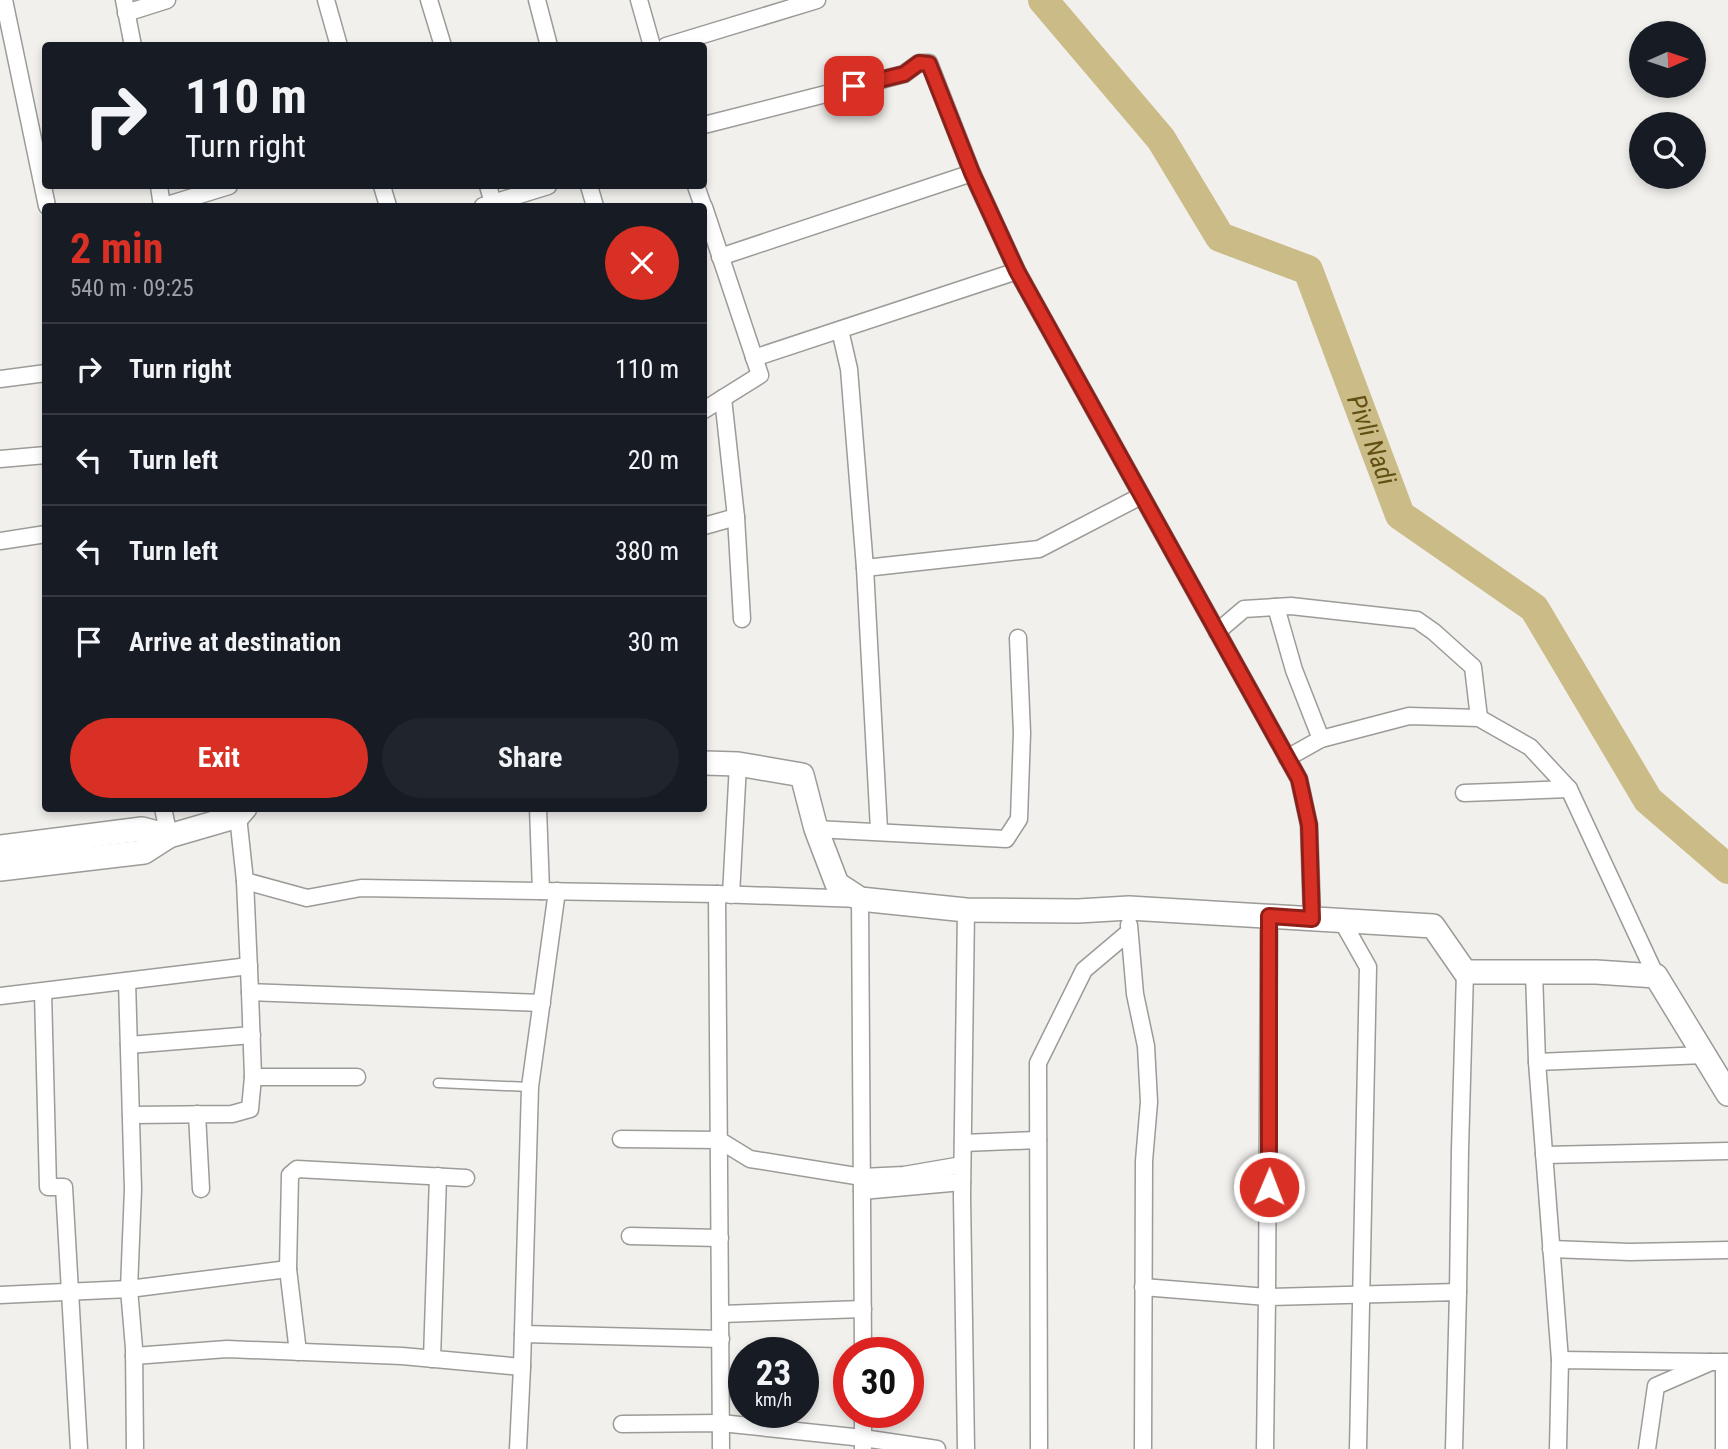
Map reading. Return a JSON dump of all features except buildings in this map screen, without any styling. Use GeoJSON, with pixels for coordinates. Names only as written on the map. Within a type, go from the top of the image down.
{"type":"FeatureCollection","features":[{"type":"Feature","properties":{"kind":"street"},"geometry":{"type":"LineString","coordinates":[[4,0],[42,182]]}},
{"type":"Feature","properties":{"kind":"street"},"geometry":{"type":"LineString","coordinates":[[132,42],[125,7],[167,0]]}},
{"type":"Feature","properties":{"kind":"street"},"geometry":{"type":"LineString","coordinates":[[326,0],[338,42]]}},
{"type":"Feature","properties":{"kind":"street"},"geometry":{"type":"LineString","coordinates":[[429,0],[442,42]]}},
{"type":"Feature","properties":{"kind":"street"},"geometry":{"type":"LineString","coordinates":[[537,0],[549,42]]}},
{"type":"Feature","properties":{"kind":"street"},"geometry":{"type":"LineString","coordinates":[[639,0],[651,42]]}},
{"type":"Feature","properties":{"kind":"street"},"geometry":{"type":"LineString","coordinates":[[679,42],[817,0]]}},
{"type":"Feature","properties":{"kind":"street"},"geometry":{"type":"LineString","coordinates":[[707,124],[904,74],[919,63],[929,64],[972,173],[1017,271],[1299,779],[1309,825],[1312,919]]}},
{"type":"Feature","properties":{"kind":"street"},"geometry":{"type":"LineString","coordinates":[[720,257],[972,173]]}},
{"type":"Feature","properties":{"kind":"street"},"geometry":{"type":"LineString","coordinates":[[173,203],[219,189]]}},
{"type":"Feature","properties":{"kind":"street"},"geometry":{"type":"LineString","coordinates":[[496,203],[539,189]]}},
{"type":"Feature","properties":{"kind":"street"},"geometry":{"type":"LineString","coordinates":[[707,219],[760,375],[707,408]]}},
{"type":"Feature","properties":{"kind":"street"},"geometry":{"type":"LineString","coordinates":[[754,358],[1017,271]]}},
{"type":"Feature","properties":{"kind":"street"},"geometry":{"type":"LineString","coordinates":[[840,330],[849,369],[865,568],[879,831]]}},
{"type":"Feature","properties":{"kind":"street"},"geometry":{"type":"LineString","coordinates":[[0,379],[42,374]]}},
{"type":"Feature","properties":{"kind":"street"},"geometry":{"type":"LineString","coordinates":[[723,398],[736,517],[742,619]]}},
{"type":"Feature","properties":{"kind":"street"},"geometry":{"type":"LineString","coordinates":[[0,460],[42,455]]}},
{"type":"Feature","properties":{"kind":"street"},"geometry":{"type":"LineString","coordinates":[[865,568],[1039,549],[1140,496]]}},
{"type":"Feature","properties":{"kind":"street"},"geometry":{"type":"LineString","coordinates":[[707,525],[736,517]]}},
{"type":"Feature","properties":{"kind":"street"},"geometry":{"type":"LineString","coordinates":[[0,541],[42,535]]}},
{"type":"Feature","properties":{"kind":"street"},"geometry":{"type":"LineString","coordinates":[[1217,632],[1244,609],[1291,606],[1417,620],[1473,667],[1479,718]]}},
{"type":"Feature","properties":{"kind":"street"},"geometry":{"type":"LineString","coordinates":[[1276,607],[1294,670],[1321,740]]}},
{"type":"Feature","properties":{"kind":"street"},"geometry":{"type":"LineString","coordinates":[[816,829],[1006,839],[1019,819],[1022,733],[1018,638]]}},
{"type":"Feature","properties":{"kind":"street"},"geometry":{"type":"LineString","coordinates":[[1287,758],[1321,740],[1409,716],[1479,718],[1530,747],[1569,789],[1656,976],[1728,1094]]}},
{"type":"Feature","properties":{"kind":"street"},"geometry":{"type":"LineString","coordinates":[[707,763],[738,764],[802,775],[816,829],[837,884],[860,899]]}},
{"type":"Feature","properties":{"kind":"street"},"geometry":{"type":"LineString","coordinates":[[721,1449],[719,1140],[724,894],[738,764]]}},
{"type":"Feature","properties":{"kind":"street"},"geometry":{"type":"LineString","coordinates":[[1464,793],[1569,789]]}},
{"type":"Feature","properties":{"kind":"street"},"geometry":{"type":"LineString","coordinates":[[164,812],[169,836]]}},
{"type":"Feature","properties":{"kind":"street"},"geometry":{"type":"LineString","coordinates":[[0,869],[145,852],[169,836],[241,812],[252,1035],[253,1077],[250,1109],[232,1114],[131,1115]]}},
{"type":"Feature","properties":{"kind":"street"},"geometry":{"type":"LineString","coordinates":[[517,1449],[530,1087],[542,1003],[549,891],[539,812]]}},
{"type":"Feature","properties":{"kind":"street"},"geometry":{"type":"LineString","coordinates":[[0,847],[142,830],[169,836]]}},
{"type":"Feature","properties":{"kind":"street"},"geometry":{"type":"LineString","coordinates":[[245,881],[307,898],[361,888],[724,894],[860,899],[966,910],[1078,911],[1129,908],[1433,926],[1465,972],[1454,1449]]}},
{"type":"Feature","properties":{"kind":"street"},"geometry":{"type":"LineString","coordinates":[[860,899],[863,1337]]}},
{"type":"Feature","properties":{"kind":"street"},"geometry":{"type":"LineString","coordinates":[[1129,908],[1135,993],[1146,1046],[1149,1102],[1144,1161],[1143,1449]]}},
{"type":"Feature","properties":{"kind":"street"},"geometry":{"type":"LineString","coordinates":[[966,910],[962,1165],[966,1449]]}},
{"type":"Feature","properties":{"kind":"street"},"geometry":{"type":"LineString","coordinates":[[1265,1449],[1269,916]]}},
{"type":"Feature","properties":{"kind":"street"},"geometry":{"type":"LineString","coordinates":[[1342,921],[1368,967],[1358,1449]]}},
{"type":"Feature","properties":{"kind":"street"},"geometry":{"type":"LineString","coordinates":[[1039,1449],[1038,1063],[1084,970],[1129,932]]}},
{"type":"Feature","properties":{"kind":"street"},"geometry":{"type":"LineString","coordinates":[[0,996],[249,966]]}},
{"type":"Feature","properties":{"kind":"street"},"geometry":{"type":"LineString","coordinates":[[1465,972],[1596,972],[1656,976]]}},
{"type":"Feature","properties":{"kind":"street"},"geometry":{"type":"LineString","coordinates":[[1534,972],[1537,1062],[1560,1360],[1558,1449]]}},
{"type":"Feature","properties":{"kind":"street"},"geometry":{"type":"LineString","coordinates":[[127,981],[133,1189],[129,1289],[134,1356],[135,1449]]}},
{"type":"Feature","properties":{"kind":"street"},"geometry":{"type":"LineString","coordinates":[[43,992],[48,1187],[64,1187],[79,1449]]}},
{"type":"Feature","properties":{"kind":"street"},"geometry":{"type":"LineString","coordinates":[[250,992],[542,1003]]}},
{"type":"Feature","properties":{"kind":"street"},"geometry":{"type":"LineString","coordinates":[[129,1045],[252,1035]]}},
{"type":"Feature","properties":{"kind":"street"},"geometry":{"type":"LineString","coordinates":[[1537,1062],[1704,1055]]}},
{"type":"Feature","properties":{"kind":"street"},"geometry":{"type":"LineString","coordinates":[[253,1077],[357,1077]]}},
{"type":"Feature","properties":{"kind":"street"},"geometry":{"type":"LineString","coordinates":[[197,1114],[201,1189]]}},
{"type":"Feature","properties":{"kind":"street"},"geometry":{"type":"LineString","coordinates":[[621,1139],[719,1140],[750,1159],[862,1184],[962,1182]]}},
{"type":"Feature","properties":{"kind":"street"},"geometry":{"type":"LineString","coordinates":[[963,1143],[1038,1139]]}},
{"type":"Feature","properties":{"kind":"street"},"geometry":{"type":"LineString","coordinates":[[1544,1155],[1728,1151]]}},
{"type":"Feature","properties":{"kind":"street"},"geometry":{"type":"LineString","coordinates":[[862,1184],[962,1165]]}},
{"type":"Feature","properties":{"kind":"street"},"geometry":{"type":"LineString","coordinates":[[298,1352],[288,1269],[290,1175],[297,1170],[466,1178]]}},
{"type":"Feature","properties":{"kind":"street"},"geometry":{"type":"LineString","coordinates":[[432,1359],[438,1177]]}},
{"type":"Feature","properties":{"kind":"street"},"geometry":{"type":"LineString","coordinates":[[631,1236],[720,1238]]}},
{"type":"Feature","properties":{"kind":"street"},"geometry":{"type":"LineString","coordinates":[[1551,1249],[1630,1252],[1728,1250]]}},
{"type":"Feature","properties":{"kind":"street"},"geometry":{"type":"LineString","coordinates":[[0,1295],[129,1289],[288,1269]]}},
{"type":"Feature","properties":{"kind":"street"},"geometry":{"type":"LineString","coordinates":[[1143,1287],[1267,1297],[1458,1292]]}},
{"type":"Feature","properties":{"kind":"street"},"geometry":{"type":"LineString","coordinates":[[720,1314],[863,1309]]}},
{"type":"Feature","properties":{"kind":"street"},"geometry":{"type":"LineString","coordinates":[[523,1334],[721,1339]]}},
{"type":"Feature","properties":{"kind":"street"},"geometry":{"type":"LineString","coordinates":[[134,1356],[227,1349],[432,1359],[522,1367]]}},
{"type":"Feature","properties":{"kind":"street"},"geometry":{"type":"LineString","coordinates":[[1560,1360],[1721,1362]]}},
{"type":"Feature","properties":{"kind":"street"},"geometry":{"type":"LineString","coordinates":[[1647,1449],[1656,1386],[1721,1362]]}},
{"type":"Feature","properties":{"kind":"street"},"geometry":{"type":"LineString","coordinates":[[1721,1362],[1724,1449]]}},
{"type":"Feature","properties":{"kind":"street"},"geometry":{"type":"LineString","coordinates":[[622,1424],[721,1423],[863,1443],[937,1449]]}},
{"type":"Feature","properties":{"kind":"lane"},"geometry":{"type":"LineString","coordinates":[[438,1083],[530,1087]]}},
{"type":"Feature","properties":{"kind":"waterway","name":"Pivli Nadi"},"geometry":{"type":"LineString","coordinates":[[1043,0],[1161,139],[1220,237],[1308,270],[1400,515],[1534,608],[1648,800],[1728,869]]}},
{"type":"Feature","properties":{"kind":"route"},"geometry":{"type":"LineString","coordinates":[[854,86],[904,74],[919,63],[929,64],[972,173],[1017,271],[1299,779],[1309,825],[1312,919],[1269,916],[1269,1187]]}}]}
